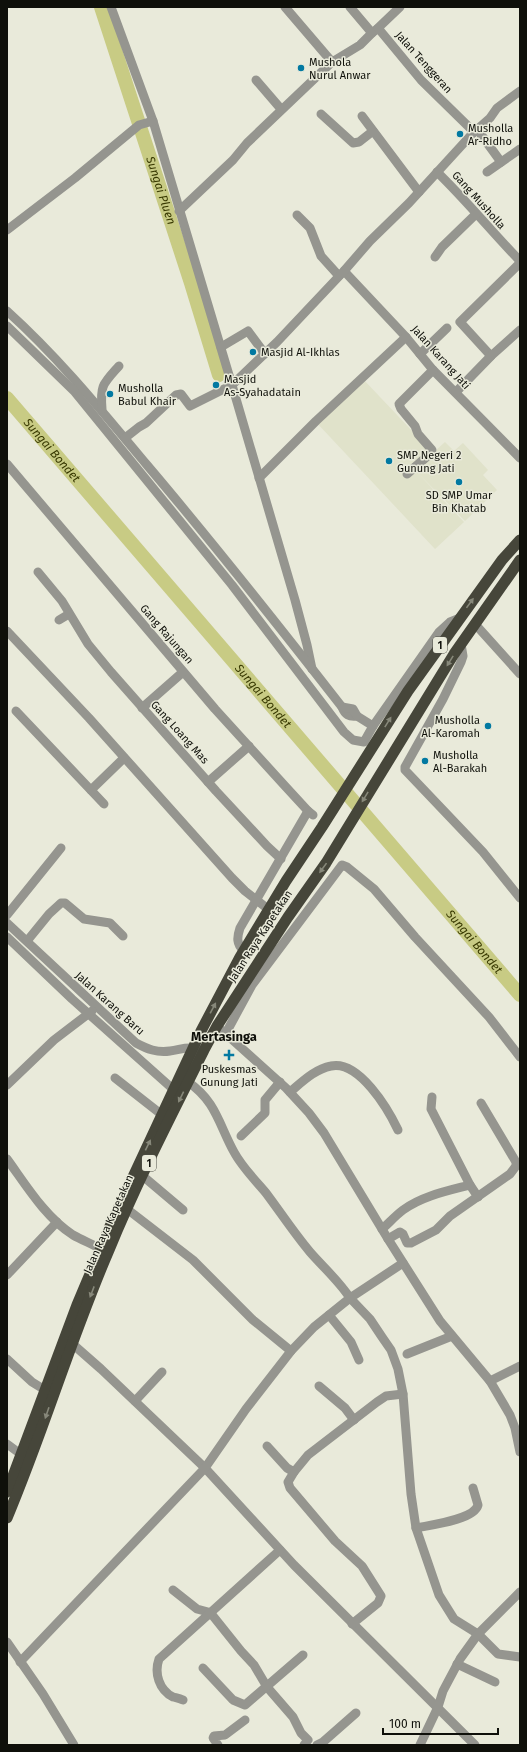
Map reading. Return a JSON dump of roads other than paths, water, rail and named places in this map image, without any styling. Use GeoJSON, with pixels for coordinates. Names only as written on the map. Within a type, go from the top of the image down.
{"type":"FeatureCollection","features":[{"type":"Feature","properties":{"kind":"highway","name":"1"},"geometry":{"type":"LineString","coordinates":[[199,1049],[244,951],[268,909],[326,821],[408,691],[502,560],[520,540]]}},
{"type":"Feature","properties":{"kind":"highway","name":"1"},"geometry":{"type":"LineString","coordinates":[[461,644],[520,560]]}},
{"type":"Feature","properties":{"kind":"highway","name":"Jalan Raya Kapetakan"},"geometry":{"type":"LineString","coordinates":[[166,1118],[174,1090],[185,1068],[199,1049],[221,1030],[288,916],[326,863],[461,644]]}},
{"type":"Feature","properties":{"kind":"highway","name":"Jalan Raya Kapetakan"},"geometry":{"type":"LineString","coordinates":[[7,1492],[45,1390],[68,1341],[110,1238],[139,1172],[166,1118],[188,1082],[199,1049]]}},
{"type":"Feature","properties":{"kind":"highway","name":"Jalan Raya Kapetakan"},"geometry":{"type":"LineString","coordinates":[[7,1518],[31,1461],[68,1341],[101,1249],[110,1238],[127,1208],[139,1172]]}},
{"type":"Feature","properties":{"kind":"street"},"geometry":{"type":"LineString","coordinates":[[111,7],[151,122],[221,347],[230,387],[259,478],[299,615],[312,669]]}},
{"type":"Feature","properties":{"kind":"street"},"geometry":{"type":"LineString","coordinates":[[285,7],[332,62]]}},
{"type":"Feature","properties":{"kind":"street","name":"Jalan Tenggeran"},"geometry":{"type":"LineString","coordinates":[[350,7],[421,80],[472,130],[475,131],[501,162]]}},
{"type":"Feature","properties":{"kind":"street"},"geometry":{"type":"LineString","coordinates":[[179,211],[233,160],[247,143],[281,109],[332,62],[360,45],[396,8]]}},
{"type":"Feature","properties":{"kind":"street"},"geometry":{"type":"LineString","coordinates":[[256,80],[281,109]]}},
{"type":"Feature","properties":{"kind":"street"},"geometry":{"type":"LineString","coordinates":[[125,438],[139,427],[146,424],[176,395],[181,394],[190,406],[230,387],[265,354],[370,241],[420,192],[475,131],[490,118],[497,108],[520,91]]}},
{"type":"Feature","properties":{"kind":"street"},"geometry":{"type":"LineString","coordinates":[[321,114],[353,143],[362,140],[373,131]]}},
{"type":"Feature","properties":{"kind":"street"},"geometry":{"type":"LineString","coordinates":[[362,116],[420,192]]}},
{"type":"Feature","properties":{"kind":"street"},"geometry":{"type":"LineString","coordinates":[[7,230],[75,178],[139,125],[151,122]]}},
{"type":"Feature","properties":{"kind":"street"},"geometry":{"type":"LineString","coordinates":[[487,172],[520,150]]}},
{"type":"Feature","properties":{"kind":"street","name":"Gang Musholla"},"geometry":{"type":"LineString","coordinates":[[437,172],[461,195],[476,214],[520,262]]}},
{"type":"Feature","properties":{"kind":"street"},"geometry":{"type":"LineString","coordinates":[[435,257],[442,247],[476,214]]}},
{"type":"Feature","properties":{"kind":"street","name":"Jalan Karang Jati"},"geometry":{"type":"LineString","coordinates":[[297,215],[310,228],[321,256],[341,273],[406,336],[434,370],[520,457]]}},
{"type":"Feature","properties":{"kind":"street"},"geometry":{"type":"LineString","coordinates":[[491,356],[460,322],[520,262]]}},
{"type":"Feature","properties":{"kind":"street"},"geometry":{"type":"LineString","coordinates":[[7,311],[46,348],[102,410],[237,573],[342,707],[353,709],[357,716],[373,726]]}},
{"type":"Feature","properties":{"kind":"street"},"geometry":{"type":"LineString","coordinates":[[7,326],[74,391],[232,585],[344,732],[353,740],[364,742],[373,726],[439,632],[450,622],[460,618]]}},
{"type":"Feature","properties":{"kind":"street"},"geometry":{"type":"LineString","coordinates":[[420,354],[447,328]]}},
{"type":"Feature","properties":{"kind":"street"},"geometry":{"type":"LineString","coordinates":[[221,347],[248,331],[265,354]]}},
{"type":"Feature","properties":{"kind":"street"},"geometry":{"type":"LineString","coordinates":[[456,392],[491,356],[519,335]]}},
{"type":"Feature","properties":{"kind":"street"},"geometry":{"type":"LineString","coordinates":[[259,478],[316,421],[406,336]]}},
{"type":"Feature","properties":{"kind":"street"},"geometry":{"type":"LineString","coordinates":[[102,410],[101,395],[103,386],[119,366]]}},
{"type":"Feature","properties":{"kind":"street"},"geometry":{"type":"LineString","coordinates":[[407,474],[432,452],[418,434],[415,426],[401,409],[399,404],[434,370]]}},
{"type":"Feature","properties":{"kind":"street","name":"Gang Rajungan"},"geometry":{"type":"LineString","coordinates":[[7,464],[183,672],[311,813],[281,859]]}},
{"type":"Feature","properties":{"kind":"street","name":"Gang Loang Mas"},"geometry":{"type":"LineString","coordinates":[[38,572],[59,598],[88,644],[142,708],[208,782],[281,859]]}},
{"type":"Feature","properties":{"kind":"street"},"geometry":{"type":"LineString","coordinates":[[59,620],[69,614]]}},
{"type":"Feature","properties":{"kind":"street"},"geometry":{"type":"LineString","coordinates":[[475,624],[520,674]]}},
{"type":"Feature","properties":{"kind":"street"},"geometry":{"type":"LineString","coordinates":[[7,631],[29,652],[211,855],[245,891],[268,909]]}},
{"type":"Feature","properties":{"kind":"street"},"geometry":{"type":"LineString","coordinates":[[461,644],[463,656],[461,662],[443,699],[405,767],[405,770],[517,886],[520,898]]}},
{"type":"Feature","properties":{"kind":"street"},"geometry":{"type":"LineString","coordinates":[[142,708],[183,672]]}},
{"type":"Feature","properties":{"kind":"street"},"geometry":{"type":"LineString","coordinates":[[16,711],[104,804]]}},
{"type":"Feature","properties":{"kind":"street"},"geometry":{"type":"LineString","coordinates":[[208,782],[249,746]]}},
{"type":"Feature","properties":{"kind":"street"},"geometry":{"type":"LineString","coordinates":[[91,790],[124,758]]}},
{"type":"Feature","properties":{"kind":"street"},"geometry":{"type":"LineString","coordinates":[[7,915],[61,848]]}},
{"type":"Feature","properties":{"kind":"street"},"geometry":{"type":"LineString","coordinates":[[244,951],[238,945],[240,928],[281,859]]}},
{"type":"Feature","properties":{"kind":"street"},"geometry":{"type":"LineString","coordinates":[[520,1057],[489,1017],[415,937],[374,889],[347,867],[342,865],[252,984],[221,1030],[280,1082],[309,1113],[324,1133],[403,1263],[452,1336],[490,1381],[510,1415],[515,1428],[520,1452]]}},
{"type":"Feature","properties":{"kind":"street"},"geometry":{"type":"LineString","coordinates":[[18,941],[58,904],[62,903],[84,919],[110,923],[124,936]]}},
{"type":"Feature","properties":{"kind":"street"},"geometry":{"type":"LineString","coordinates":[[7,923],[18,941],[174,1090]]}},
{"type":"Feature","properties":{"kind":"street","name":"Jalan Karang Baru"},"geometry":{"type":"LineString","coordinates":[[18,941],[92,1011],[136,1043],[151,1050],[171,1051],[183,1048],[199,1049]]}},
{"type":"Feature","properties":{"kind":"street"},"geometry":{"type":"LineString","coordinates":[[7,1085],[54,1040],[92,1011]]}},
{"type":"Feature","properties":{"kind":"street"},"geometry":{"type":"LineString","coordinates":[[290,1092],[320,1070],[332,1065],[342,1066],[356,1074],[372,1089],[386,1106],[398,1130]]}},
{"type":"Feature","properties":{"kind":"street"},"geometry":{"type":"LineString","coordinates":[[115,1078],[166,1118]]}},
{"type":"Feature","properties":{"kind":"street"},"geometry":{"type":"LineString","coordinates":[[188,1082],[202,1092],[209,1101],[218,1115],[234,1152],[244,1167],[297,1236],[353,1296],[390,1350],[398,1369],[403,1394],[411,1494],[418,1527],[436,1588],[454,1619],[478,1634],[498,1654],[520,1657]]}},
{"type":"Feature","properties":{"kind":"street"},"geometry":{"type":"LineString","coordinates":[[241,1136],[265,1113],[265,1100],[280,1082]]}},
{"type":"Feature","properties":{"kind":"street"},"geometry":{"type":"LineString","coordinates":[[432,1097],[431,1109],[478,1198]]}},
{"type":"Feature","properties":{"kind":"street"},"geometry":{"type":"LineString","coordinates":[[388,1239],[400,1232],[403,1234],[407,1242],[414,1242],[436,1230],[450,1216],[478,1198],[487,1189],[512,1172],[519,1163],[481,1103]]}},
{"type":"Feature","properties":{"kind":"street"},"geometry":{"type":"LineString","coordinates":[[7,1158],[25,1185],[58,1222],[73,1234],[101,1249]]}},
{"type":"Feature","properties":{"kind":"street"},"geometry":{"type":"LineString","coordinates":[[139,1172],[183,1210]]}},
{"type":"Feature","properties":{"kind":"street"},"geometry":{"type":"LineString","coordinates":[[382,1229],[403,1210],[420,1201],[434,1195],[470,1185]]}},
{"type":"Feature","properties":{"kind":"street"},"geometry":{"type":"LineString","coordinates":[[127,1208],[193,1260],[267,1332],[291,1351]]}},
{"type":"Feature","properties":{"kind":"street"},"geometry":{"type":"LineString","coordinates":[[7,1274],[58,1222]]}},
{"type":"Feature","properties":{"kind":"street"},"geometry":{"type":"LineString","coordinates":[[20,1662],[205,1468],[246,1409],[291,1351],[314,1327],[353,1296],[403,1263]]}},
{"type":"Feature","properties":{"kind":"street"},"geometry":{"type":"LineString","coordinates":[[329,1315],[351,1342],[359,1360]]}},
{"type":"Feature","properties":{"kind":"street"},"geometry":{"type":"LineString","coordinates":[[407,1354],[452,1336]]}},
{"type":"Feature","properties":{"kind":"street"},"geometry":{"type":"LineString","coordinates":[[68,1341],[135,1401],[205,1468],[280,1550],[352,1624],[475,1745]]}},
{"type":"Feature","properties":{"kind":"street"},"geometry":{"type":"LineString","coordinates":[[7,1359],[32,1382],[45,1390]]}},
{"type":"Feature","properties":{"kind":"street"},"geometry":{"type":"LineString","coordinates":[[490,1381],[520,1366]]}},
{"type":"Feature","properties":{"kind":"street"},"geometry":{"type":"LineString","coordinates":[[135,1401],[162,1372]]}},
{"type":"Feature","properties":{"kind":"street"},"geometry":{"type":"LineString","coordinates":[[319,1386],[345,1408],[354,1420]]}},
{"type":"Feature","properties":{"kind":"street"},"geometry":{"type":"LineString","coordinates":[[352,1624],[378,1603],[381,1596],[362,1566],[334,1541],[290,1488],[288,1482],[308,1455],[386,1396],[403,1394]]}},
{"type":"Feature","properties":{"kind":"street"},"geometry":{"type":"LineString","coordinates":[[7,1444],[31,1461]]}},
{"type":"Feature","properties":{"kind":"street"},"geometry":{"type":"LineString","coordinates":[[267,1446],[287,1468],[294,1472]]}},
{"type":"Feature","properties":{"kind":"street"},"geometry":{"type":"LineString","coordinates":[[418,1527],[457,1520],[474,1511],[478,1505],[473,1488]]}},
{"type":"Feature","properties":{"kind":"street"},"geometry":{"type":"LineString","coordinates":[[182,1700],[173,1696],[161,1686],[157,1675],[157,1664],[159,1660],[280,1550]]}},
{"type":"Feature","properties":{"kind":"street"},"geometry":{"type":"LineString","coordinates":[[173,1590],[197,1609],[211,1614],[254,1665],[267,1687],[293,1717],[308,1743]]}},
{"type":"Feature","properties":{"kind":"street"},"geometry":{"type":"LineString","coordinates":[[420,1745],[438,1707],[443,1691],[457,1664],[478,1634],[520,1592]]}},
{"type":"Feature","properties":{"kind":"street"},"geometry":{"type":"LineString","coordinates":[[7,1642],[74,1745]]}},
{"type":"Feature","properties":{"kind":"street"},"geometry":{"type":"LineString","coordinates":[[203,1668],[233,1700],[245,1705],[303,1655]]}},
{"type":"Feature","properties":{"kind":"street"},"geometry":{"type":"LineString","coordinates":[[457,1664],[495,1682]]}},
{"type":"Feature","properties":{"kind":"street"},"geometry":{"type":"LineString","coordinates":[[317,1745],[323,1742],[345,1721],[356,1713]]}},
{"type":"Feature","properties":{"kind":"street"},"geometry":{"type":"LineString","coordinates":[[218,1745],[213,1738],[214,1736],[225,1734],[245,1720]]}},
{"type":"Feature","properties":{"kind":"waterway","name":"Sungai Pluen"},"geometry":{"type":"LineString","coordinates":[[101,7],[191,283],[219,375]]}},
{"type":"Feature","properties":{"kind":"waterway","name":"Sungai Bondet"},"geometry":{"type":"LineString","coordinates":[[7,398],[520,995]]}},
{"type":"Feature","properties":{"kind":"place","name":"Mushola Nurul Anwar"},"geometry":{"type":"Point","coordinates":[301,68]}},
{"type":"Feature","properties":{"kind":"place","name":"Musholla Ar-Ridho"},"geometry":{"type":"Point","coordinates":[460,134]}},
{"type":"Feature","properties":{"kind":"place","name":"Masjid Al-Ikhlas"},"geometry":{"type":"Point","coordinates":[253,352]}},
{"type":"Feature","properties":{"kind":"place","name":"Masjid As-Syahadatain"},"geometry":{"type":"Point","coordinates":[216,385]}},
{"type":"Feature","properties":{"kind":"place","name":"Musholla Babul Khair"},"geometry":{"type":"Point","coordinates":[110,394]}},
{"type":"Feature","properties":{"kind":"place","name":"SMP Negeri 2 Gunung Jati"},"geometry":{"type":"Point","coordinates":[389,461]}},
{"type":"Feature","properties":{"kind":"place","name":"SD SMP Umar Bin Khatab"},"geometry":{"type":"Point","coordinates":[459,482]}},
{"type":"Feature","properties":{"kind":"place","name":"Musholla Al-Karomah"},"geometry":{"type":"Point","coordinates":[488,726]}},
{"type":"Feature","properties":{"kind":"place","name":"Musholla Al-Barakah"},"geometry":{"type":"Point","coordinates":[425,761]}},
{"type":"Feature","properties":{"kind":"place","name":"Puskesmas Gunung Jati"},"geometry":{"type":"Point","coordinates":[229,1055]}},
{"type":"Feature","properties":{"kind":"district","name":"Mertasinga"},"geometry":{"type":"Point","coordinates":[224,1036]}}]}
